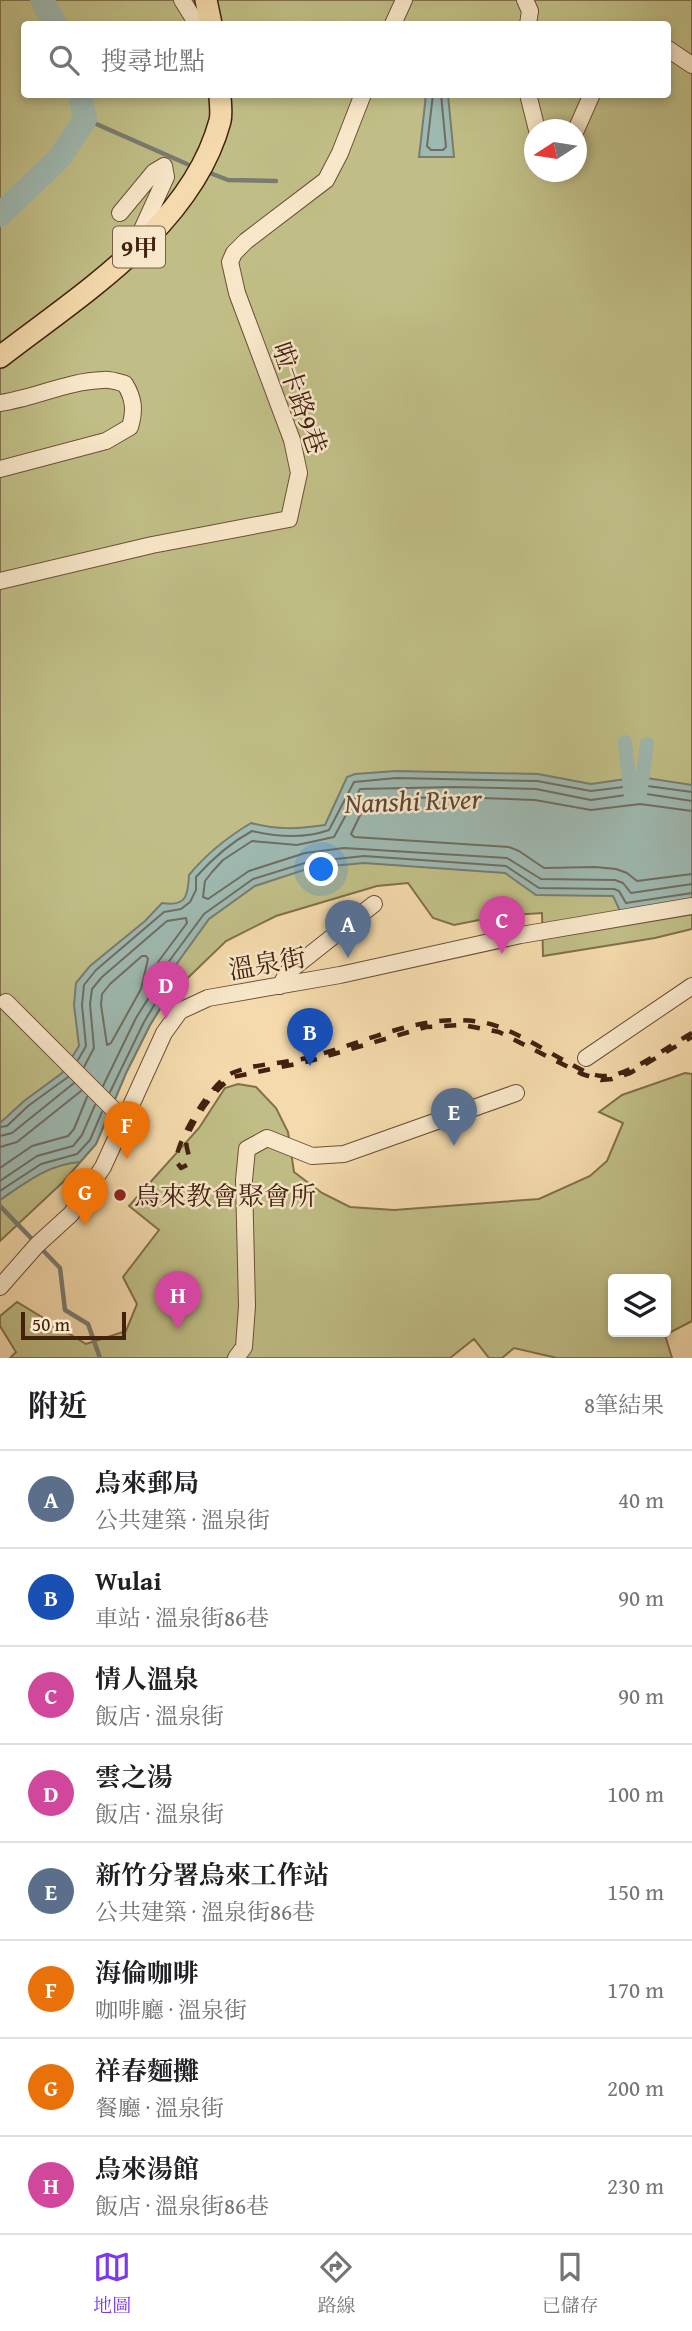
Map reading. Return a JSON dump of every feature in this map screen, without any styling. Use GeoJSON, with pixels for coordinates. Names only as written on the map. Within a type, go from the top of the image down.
{"type":"FeatureCollection","features":[{"type":"Feature","properties":{"kind":"main road"},"geometry":{"type":"LineString","coordinates":[[206,0],[210,21]]}},
{"type":"Feature","properties":{"kind":"main road","name":"9甲"},"geometry":{"type":"LineString","coordinates":[[0,357],[131,256],[187,194],[220,119],[220,98]]}},
{"type":"Feature","properties":{"kind":"street"},"geometry":{"type":"LineString","coordinates":[[182,0],[195,21]]}},
{"type":"Feature","properties":{"kind":"street"},"geometry":{"type":"LineString","coordinates":[[394,21],[404,0]]}},
{"type":"Feature","properties":{"kind":"street"},"geometry":{"type":"LineString","coordinates":[[525,0],[530,11],[528,21]]}},
{"type":"Feature","properties":{"kind":"street"},"geometry":{"type":"LineString","coordinates":[[671,52],[692,65]]}},
{"type":"Feature","properties":{"kind":"street","name":"啦卡路9巷"},"geometry":{"type":"LineString","coordinates":[[0,581],[164,542],[289,519],[299,473],[292,440],[237,293],[230,262],[234,253],[246,241],[326,180],[341,153],[362,98]]}},
{"type":"Feature","properties":{"kind":"street"},"geometry":{"type":"LineString","coordinates":[[529,98],[534,119]]}},
{"type":"Feature","properties":{"kind":"street"},"geometry":{"type":"LineString","coordinates":[[581,119],[590,98]]}},
{"type":"Feature","properties":{"kind":"street"},"geometry":{"type":"LineString","coordinates":[[120,213],[154,172],[164,166],[166,177],[131,256]]}},
{"type":"Feature","properties":{"kind":"street"},"geometry":{"type":"LineString","coordinates":[[0,403],[24,399],[77,383],[106,379],[125,384],[133,398],[134,414],[130,427],[106,441],[0,468]]}},
{"type":"Feature","properties":{"kind":"street"},"geometry":{"type":"LineString","coordinates":[[280,986],[288,972],[374,904]]}},
{"type":"Feature","properties":{"kind":"street","name":"溫泉街"},"geometry":{"type":"LineString","coordinates":[[0,1287],[37,1245],[71,1213],[103,1167],[164,1033],[180,1011],[208,998],[280,986],[521,935],[692,906]]}},
{"type":"Feature","properties":{"kind":"street"},"geometry":{"type":"LineString","coordinates":[[586,1058],[692,985]]}},
{"type":"Feature","properties":{"kind":"street"},"geometry":{"type":"LineString","coordinates":[[6,1002],[125,1121]]}},
{"type":"Feature","properties":{"kind":"street"},"geometry":{"type":"LineString","coordinates":[[236,1358],[244,1347],[246,1319],[244,1180],[247,1149],[267,1138],[312,1156],[344,1154],[516,1093]]}},
{"type":"Feature","properties":{"kind":"shaded area"},"geometry":{"type":"Polygon","coordinates":[[[0,0],[692,0],[692,929],[655,938],[543,956],[542,913],[499,916],[454,925],[433,918],[408,883],[377,886],[276,916],[226,941],[166,999],[126,1073],[96,1144],[63,1182],[0,1241],[0,0]]]}},
{"type":"Feature","properties":{"kind":"shaded area"},"geometry":{"type":"Polygon","coordinates":[[[685,1073],[692,1074],[692,1321],[671,1332],[671,1274],[608,1274],[608,1337],[666,1337],[672,1358],[557,1358],[514,1348],[502,1358],[489,1358],[474,1339],[450,1358],[10,1358],[16,1352],[0,1326],[0,1316],[17,1302],[86,1344],[126,1331],[137,1304],[123,1277],[159,1230],[129,1206],[199,1128],[225,1088],[238,1084],[256,1087],[276,1108],[288,1132],[294,1172],[322,1193],[350,1207],[394,1210],[539,1199],[590,1176],[607,1161],[623,1123],[599,1112],[622,1095],[685,1073]]]}},
{"type":"Feature","properties":{"kind":"water"},"geometry":{"type":"Polygon","coordinates":[[[426,98],[448,98],[454,157],[419,157],[426,98]]]}},
{"type":"Feature","properties":{"kind":"water","name":"Nanshi River"},"geometry":{"type":"Polygon","coordinates":[[[396,771],[538,774],[591,784],[640,777],[692,785],[692,899],[620,911],[613,896],[536,895],[505,873],[364,863],[310,868],[255,886],[209,919],[173,969],[166,999],[126,1073],[96,1144],[80,1162],[48,1170],[0,1200],[0,1123],[62,1073],[79,1046],[74,1005],[76,983],[90,966],[145,921],[162,903],[181,901],[187,894],[189,875],[225,840],[251,823],[288,828],[325,825],[347,777],[396,771]]]}},
{"type":"Feature","properties":{"kind":"waterway"},"geometry":{"type":"LineString","coordinates":[[42,0],[53,21]]}},
{"type":"Feature","properties":{"kind":"waterway"},"geometry":{"type":"LineString","coordinates":[[0,215],[60,157],[85,119],[81,98]]}},
{"type":"Feature","properties":{"kind":"waterway"},"geometry":{"type":"LineString","coordinates":[[85,119],[187,164]]}},
{"type":"Feature","properties":{"kind":"waterway"},"geometry":{"type":"LineString","coordinates":[[210,173],[228,180],[276,181]]}},
{"type":"Feature","properties":{"kind":"waterway"},"geometry":{"type":"LineString","coordinates":[[625,742],[631,797]]}},
{"type":"Feature","properties":{"kind":"waterway"},"geometry":{"type":"LineString","coordinates":[[640,795],[647,744]]}},
{"type":"Feature","properties":{"kind":"waterway"},"geometry":{"type":"LineString","coordinates":[[0,1206],[60,1268],[65,1310],[88,1324],[100,1358]]}},
{"type":"Feature","properties":{"kind":"railway"},"geometry":{"type":"LineString","coordinates":[[692,1033],[624,1072],[602,1076],[584,1071],[491,1024],[459,1020],[437,1021],[394,1030],[310,1057],[250,1067],[232,1073],[215,1087],[197,1112],[182,1139],[176,1161],[181,1168],[189,1164],[186,1141],[190,1131],[213,1096],[233,1077],[310,1061],[426,1027],[463,1025],[499,1032],[582,1074],[601,1080],[630,1073],[692,1037]]}},
{"type":"Feature","properties":{"kind":"place","name":"情人溫泉"},"geometry":{"type":"Point","coordinates":[502,954]}},
{"type":"Feature","properties":{"kind":"place","name":"烏來郵局"},"geometry":{"type":"Point","coordinates":[348,958]}},
{"type":"Feature","properties":{"kind":"place","name":"雲之湯"},"geometry":{"type":"Point","coordinates":[166,1019]}},
{"type":"Feature","properties":{"kind":"place","name":"Wulai"},"geometry":{"type":"Point","coordinates":[310,1066]}},
{"type":"Feature","properties":{"kind":"place","name":"新竹分署烏來工作站"},"geometry":{"type":"Point","coordinates":[454,1146]}},
{"type":"Feature","properties":{"kind":"place","name":"海倫咖啡"},"geometry":{"type":"Point","coordinates":[127,1159]}},
{"type":"Feature","properties":{"kind":"place","name":"烏來教會聚會所"},"geometry":{"type":"Point","coordinates":[120,1195]}},
{"type":"Feature","properties":{"kind":"place","name":"祥春麵攤"},"geometry":{"type":"Point","coordinates":[85,1226]}},
{"type":"Feature","properties":{"kind":"place","name":"烏來湯館"},"geometry":{"type":"Point","coordinates":[178,1329]}}]}
